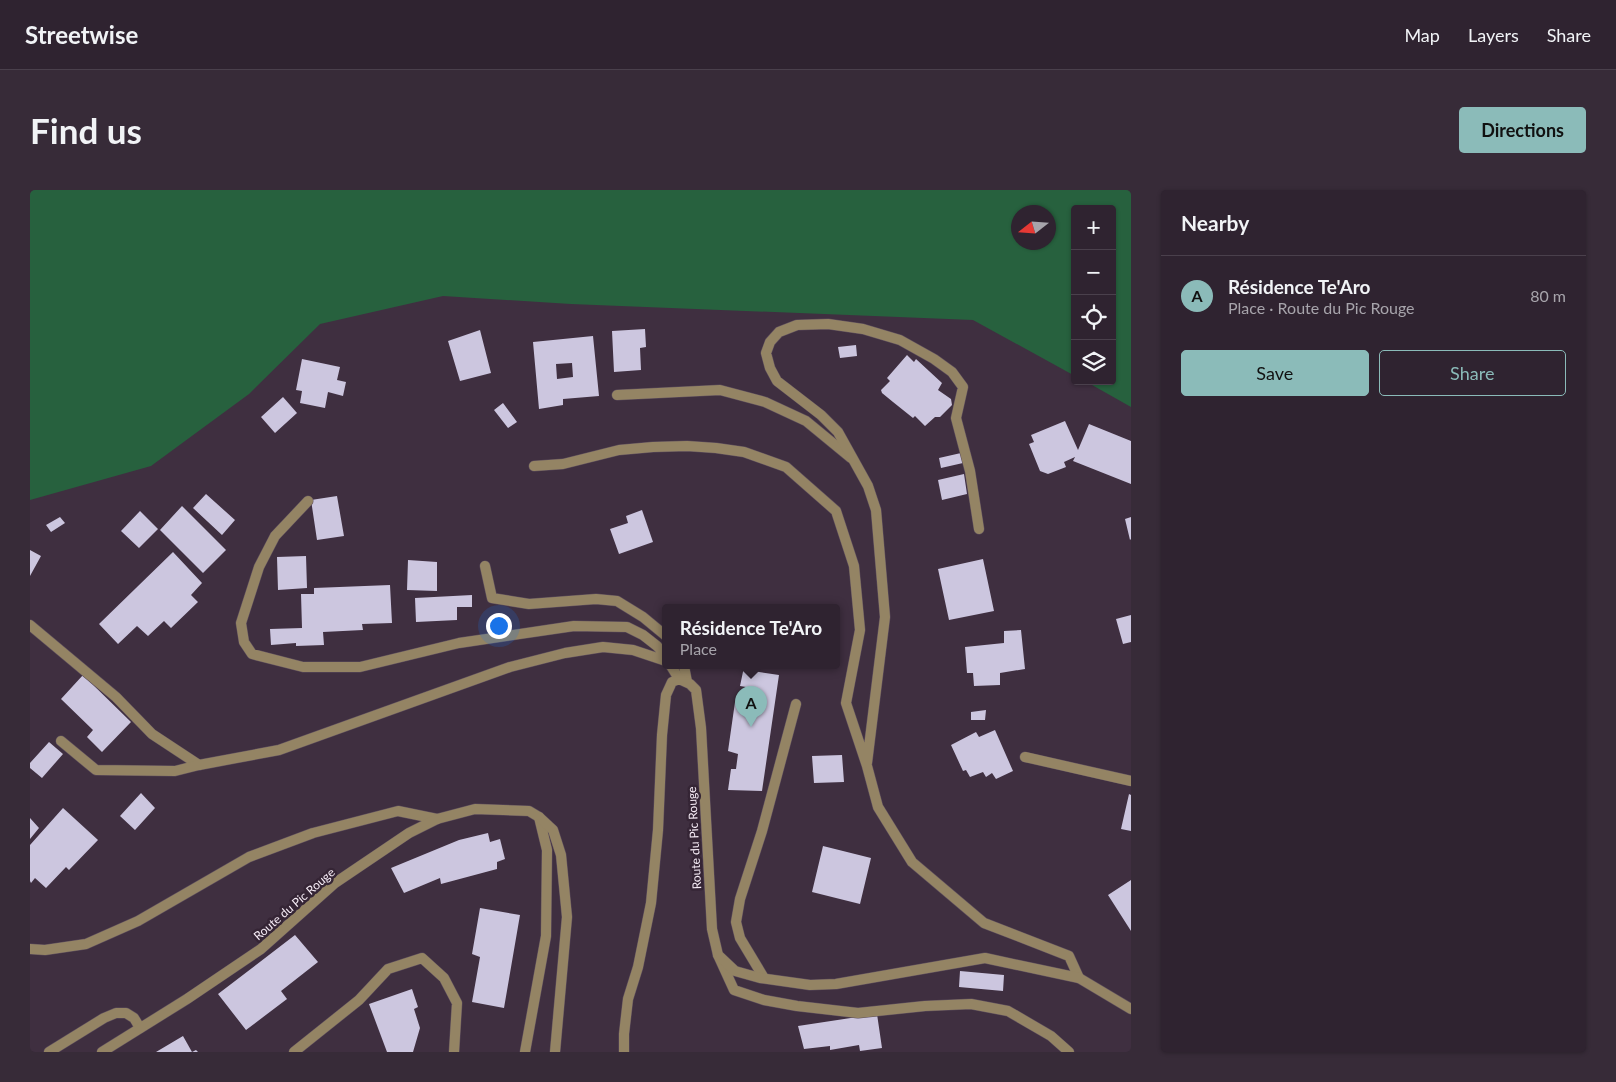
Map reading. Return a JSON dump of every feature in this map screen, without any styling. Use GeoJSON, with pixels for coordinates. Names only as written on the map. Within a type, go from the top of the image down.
{"type":"FeatureCollection","features":[{"type":"Feature","properties":{"kind":"street"},"geometry":{"type":"LineString","coordinates":[[867,766],[885,617],[876,510],[868,486],[838,432],[777,381],[770,368],[766,353],[770,342],[779,332],[797,325],[828,324],[863,329],[900,340],[934,359],[952,372],[963,388],[956,418],[970,471],[979,529]]}},
{"type":"Feature","properties":{"kind":"street"},"geometry":{"type":"LineString","coordinates":[[617,395],[720,390],[765,402],[806,421],[852,458]]}},
{"type":"Feature","properties":{"kind":"street"},"geometry":{"type":"LineString","coordinates":[[534,466],[563,464],[619,450],[653,447],[687,446],[744,452],[786,467],[836,512],[854,566],[860,630],[846,703],[867,766],[878,808],[912,862],[984,923],[1069,956],[1079,978]]}},
{"type":"Feature","properties":{"kind":"street"},"geometry":{"type":"LineString","coordinates":[[308,502],[275,536],[259,567],[241,623],[244,642],[252,654],[303,667],[360,667],[459,643],[583,626],[627,626],[643,635],[662,652]]}},
{"type":"Feature","properties":{"kind":"street"},"geometry":{"type":"LineString","coordinates":[[485,566],[492,598],[529,604],[596,599],[617,601],[643,617],[662,633]]}},
{"type":"Feature","properties":{"kind":"street"},"geometry":{"type":"LineString","coordinates":[[30,625],[116,697],[152,734],[199,765]]}},
{"type":"Feature","properties":{"kind":"street"},"geometry":{"type":"LineString","coordinates":[[61,741],[96,770],[175,771],[279,750],[510,667],[565,653],[603,647],[633,650],[662,660]]}},
{"type":"Feature","properties":{"kind":"street"},"geometry":{"type":"LineString","coordinates":[[674,669],[683,680]]}},
{"type":"Feature","properties":{"kind":"street"},"geometry":{"type":"LineString","coordinates":[[683,680],[684,669]]}},
{"type":"Feature","properties":{"kind":"street"},"geometry":{"type":"LineString","coordinates":[[624,1052],[628,999],[638,968],[652,903],[666,695],[672,682],[683,680]]}},
{"type":"Feature","properties":{"kind":"street","name":"Route du Pic Rouge"},"geometry":{"type":"LineString","coordinates":[[683,680],[696,690],[701,728],[712,929],[718,955],[734,990],[764,1000],[858,1013],[925,1006],[971,1004],[1008,1011],[1051,1036],[1069,1052]]}},
{"type":"Feature","properties":{"kind":"street"},"geometry":{"type":"LineString","coordinates":[[764,978],[740,938],[736,922],[740,899],[762,831],[796,704]]}},
{"type":"Feature","properties":{"kind":"street"},"geometry":{"type":"LineString","coordinates":[[1025,757],[1131,781]]}},
{"type":"Feature","properties":{"kind":"street","name":"Route du Pic Rouge"},"geometry":{"type":"LineString","coordinates":[[102,1052],[261,949],[335,883],[409,833],[438,819],[474,809],[529,811],[539,817]]}},
{"type":"Feature","properties":{"kind":"street"},"geometry":{"type":"LineString","coordinates":[[30,949],[45,950],[86,944],[138,921],[249,857],[313,834],[398,811],[438,819]]}},
{"type":"Feature","properties":{"kind":"street"},"geometry":{"type":"LineString","coordinates":[[525,1052],[546,936],[547,850],[539,817]]}},
{"type":"Feature","properties":{"kind":"street"},"geometry":{"type":"LineString","coordinates":[[539,817],[553,830],[561,855],[567,917],[555,1052]]}},
{"type":"Feature","properties":{"kind":"street"},"geometry":{"type":"LineString","coordinates":[[718,955],[735,971],[764,978],[810,985],[836,984],[985,958],[1079,978],[1131,1009]]}},
{"type":"Feature","properties":{"kind":"street"},"geometry":{"type":"LineString","coordinates":[[294,1052],[359,1000],[388,969],[422,958],[444,978],[457,1003],[454,1052]]}},
{"type":"Feature","properties":{"kind":"street"},"geometry":{"type":"LineString","coordinates":[[49,1052],[104,1018],[116,1013],[126,1013],[134,1018],[140,1028]]}},
{"type":"Feature","properties":{"kind":"green space"},"geometry":{"type":"Polygon","coordinates":[[[30,190],[1131,190],[1131,407],[1092,385],[1116,385],[1116,205],[1071,205],[1071,374],[973,320],[571,304],[443,296],[320,324],[249,394],[151,466],[30,500],[30,190]]]}},
{"type":"Feature","properties":{"kind":"building"},"geometry":{"type":"Polygon","coordinates":[[[645,329],[646,347],[640,348],[641,370],[614,372],[612,331],[645,329]]]}},
{"type":"Feature","properties":{"kind":"building"},"geometry":{"type":"Polygon","coordinates":[[[480,330],[491,373],[460,381],[448,341],[480,330]]]}},
{"type":"Feature","properties":{"kind":"building"},"geometry":{"type":"Polygon","coordinates":[[[593,336],[599,396],[563,399],[563,405],[539,409],[533,342],[593,336]],[[572,363],[556,364],[557,379],[573,377],[572,363]]]}},
{"type":"Feature","properties":{"kind":"building"},"geometry":{"type":"Polygon","coordinates":[[[856,345],[857,356],[840,358],[838,347],[856,345]]]}},
{"type":"Feature","properties":{"kind":"building"},"geometry":{"type":"Polygon","coordinates":[[[907,355],[914,362],[916,359],[942,383],[938,390],[951,399],[952,405],[940,417],[935,417],[925,426],[915,416],[913,418],[882,393],[881,390],[890,381],[887,378],[907,355]]]}},
{"type":"Feature","properties":{"kind":"building"},"geometry":{"type":"Polygon","coordinates":[[[302,359],[340,367],[337,380],[346,382],[343,396],[328,392],[325,408],[300,403],[302,391],[296,390],[302,359]]]}},
{"type":"Feature","properties":{"kind":"building"},"geometry":{"type":"Polygon","coordinates":[[[283,397],[297,413],[275,433],[261,417],[283,397]]]}},
{"type":"Feature","properties":{"kind":"building"},"geometry":{"type":"Polygon","coordinates":[[[503,403],[517,422],[508,428],[494,410],[503,403]]]}},
{"type":"Feature","properties":{"kind":"building"},"geometry":{"type":"Polygon","coordinates":[[[1065,421],[1078,450],[1089,424],[1131,441],[1131,484],[1073,461],[1075,457],[1064,462],[1066,467],[1048,474],[1040,471],[1029,444],[1034,442],[1031,435],[1065,421]]]}},
{"type":"Feature","properties":{"kind":"building"},"geometry":{"type":"Polygon","coordinates":[[[961,453],[963,463],[941,468],[939,458],[961,453]]]}},
{"type":"Feature","properties":{"kind":"building"},"geometry":{"type":"Polygon","coordinates":[[[964,474],[967,494],[942,500],[938,480],[964,474]]]}},
{"type":"Feature","properties":{"kind":"building"},"geometry":{"type":"Polygon","coordinates":[[[206,494],[235,520],[222,535],[193,508],[206,494]]]}},
{"type":"Feature","properties":{"kind":"building"},"geometry":{"type":"Polygon","coordinates":[[[337,496],[344,536],[317,540],[311,500],[337,496]]]}},
{"type":"Feature","properties":{"kind":"building"},"geometry":{"type":"Polygon","coordinates":[[[182,506],[226,550],[203,573],[160,530],[182,506]]]}},
{"type":"Feature","properties":{"kind":"building"},"geometry":{"type":"Polygon","coordinates":[[[642,510],[653,542],[619,554],[610,529],[628,523],[626,516],[642,510]]]}},
{"type":"Feature","properties":{"kind":"building"},"geometry":{"type":"Polygon","coordinates":[[[140,511],[158,529],[139,548],[121,531],[140,511]]]}},
{"type":"Feature","properties":{"kind":"building"},"geometry":{"type":"Polygon","coordinates":[[[60,517],[65,523],[51,532],[46,525],[60,517]]]}},
{"type":"Feature","properties":{"kind":"building"},"geometry":{"type":"Polygon","coordinates":[[[1131,517],[1131,539],[1130,540],[1125,519],[1131,517]]]}},
{"type":"Feature","properties":{"kind":"building"},"geometry":{"type":"Polygon","coordinates":[[[30,550],[41,556],[30,576],[30,550]]]}},
{"type":"Feature","properties":{"kind":"building"},"geometry":{"type":"Polygon","coordinates":[[[173,552],[202,583],[191,595],[198,602],[171,628],[164,621],[148,636],[137,626],[118,644],[99,624],[173,552]]]}},
{"type":"Feature","properties":{"kind":"building"},"geometry":{"type":"Polygon","coordinates":[[[306,556],[307,588],[278,590],[277,557],[306,556]]]}},
{"type":"Feature","properties":{"kind":"building"},"geometry":{"type":"Polygon","coordinates":[[[983,559],[994,611],[949,620],[938,569],[983,559]]]}},
{"type":"Feature","properties":{"kind":"building"},"geometry":{"type":"Polygon","coordinates":[[[408,560],[437,562],[437,591],[407,590],[408,560]]]}},
{"type":"Feature","properties":{"kind":"building"},"geometry":{"type":"Polygon","coordinates":[[[390,585],[392,623],[362,624],[363,630],[323,632],[324,645],[296,646],[296,643],[271,645],[270,629],[302,628],[301,594],[314,594],[314,588],[390,585]]]}},
{"type":"Feature","properties":{"kind":"building"},"geometry":{"type":"Polygon","coordinates":[[[472,595],[472,607],[457,607],[457,620],[416,622],[415,598],[472,595]]]}},
{"type":"Feature","properties":{"kind":"building"},"geometry":{"type":"Polygon","coordinates":[[[1131,615],[1131,642],[1123,644],[1116,619],[1131,615]]]}},
{"type":"Feature","properties":{"kind":"building"},"geometry":{"type":"Polygon","coordinates":[[[1021,630],[1025,669],[1000,673],[1000,685],[974,686],[973,673],[967,673],[965,647],[1004,643],[1004,631],[1021,630]]]}},
{"type":"Feature","properties":{"kind":"building"},"geometry":{"type":"Polygon","coordinates":[[[744,669],[754,669],[753,671],[779,675],[762,791],[728,790],[731,769],[736,769],[738,754],[728,751],[735,702],[743,704],[746,687],[740,686],[744,669]]]}},
{"type":"Feature","properties":{"kind":"building"},"geometry":{"type":"Polygon","coordinates":[[[83,675],[131,722],[102,752],[87,737],[93,730],[61,699],[83,675]]]}},
{"type":"Feature","properties":{"kind":"building"},"geometry":{"type":"Polygon","coordinates":[[[986,710],[985,720],[971,720],[971,712],[986,710]]]}},
{"type":"Feature","properties":{"kind":"building"},"geometry":{"type":"Polygon","coordinates":[[[995,730],[1013,771],[996,779],[992,773],[986,777],[983,772],[970,777],[966,770],[963,771],[951,745],[976,732],[979,737],[995,730]]]}},
{"type":"Feature","properties":{"kind":"building"},"geometry":{"type":"Polygon","coordinates":[[[49,742],[63,754],[42,778],[30,768],[30,763],[49,742]]]}},
{"type":"Feature","properties":{"kind":"building"},"geometry":{"type":"Polygon","coordinates":[[[842,755],[844,782],[814,783],[812,756],[842,755]]]}},
{"type":"Feature","properties":{"kind":"building"},"geometry":{"type":"Polygon","coordinates":[[[141,793],[155,808],[135,830],[120,816],[141,793]]]}},
{"type":"Feature","properties":{"kind":"building"},"geometry":{"type":"Polygon","coordinates":[[[1129,794],[1131,795],[1131,831],[1121,829],[1129,794]]]}},
{"type":"Feature","properties":{"kind":"building"},"geometry":{"type":"Polygon","coordinates":[[[63,808],[98,840],[69,870],[66,867],[46,888],[35,878],[31,883],[30,881],[30,845],[63,808]]]}},
{"type":"Feature","properties":{"kind":"building"},"geometry":{"type":"Polygon","coordinates":[[[30,818],[39,828],[30,839],[30,818]]]}},
{"type":"Feature","properties":{"kind":"building"},"geometry":{"type":"Polygon","coordinates":[[[488,833],[490,842],[500,839],[505,859],[497,862],[497,869],[441,884],[440,878],[404,893],[391,868],[459,840],[488,833]]]}},
{"type":"Feature","properties":{"kind":"building"},"geometry":{"type":"Polygon","coordinates":[[[823,846],[871,858],[860,904],[812,892],[823,846]]]}},
{"type":"Feature","properties":{"kind":"building"},"geometry":{"type":"Polygon","coordinates":[[[1131,880],[1131,931],[1108,895],[1131,880]]]}},
{"type":"Feature","properties":{"kind":"building"},"geometry":{"type":"Polygon","coordinates":[[[480,908],[520,915],[504,1008],[472,1002],[480,957],[472,954],[480,908]]]}},
{"type":"Feature","properties":{"kind":"building"},"geometry":{"type":"Polygon","coordinates":[[[295,935],[318,962],[281,991],[287,999],[246,1030],[218,994],[295,935]]]}},
{"type":"Feature","properties":{"kind":"building"},"geometry":{"type":"Polygon","coordinates":[[[960,971],[1004,975],[1003,991],[959,987],[960,971]]]}},
{"type":"Feature","properties":{"kind":"building"},"geometry":{"type":"Polygon","coordinates":[[[412,989],[418,1007],[414,1009],[420,1028],[413,1052],[387,1052],[369,1004],[412,989]]]}},
{"type":"Feature","properties":{"kind":"building"},"geometry":{"type":"Polygon","coordinates":[[[877,1014],[882,1048],[860,1051],[859,1045],[830,1050],[830,1046],[804,1049],[798,1026],[877,1014]]]}},
{"type":"Feature","properties":{"kind":"building"},"geometry":{"type":"Polygon","coordinates":[[[183,1036],[192,1052],[156,1052],[183,1036]]]}},
{"type":"Feature","properties":{"kind":"place","name":"Résidence Te'Aro"},"geometry":{"type":"Point","coordinates":[751,727]}}]}
